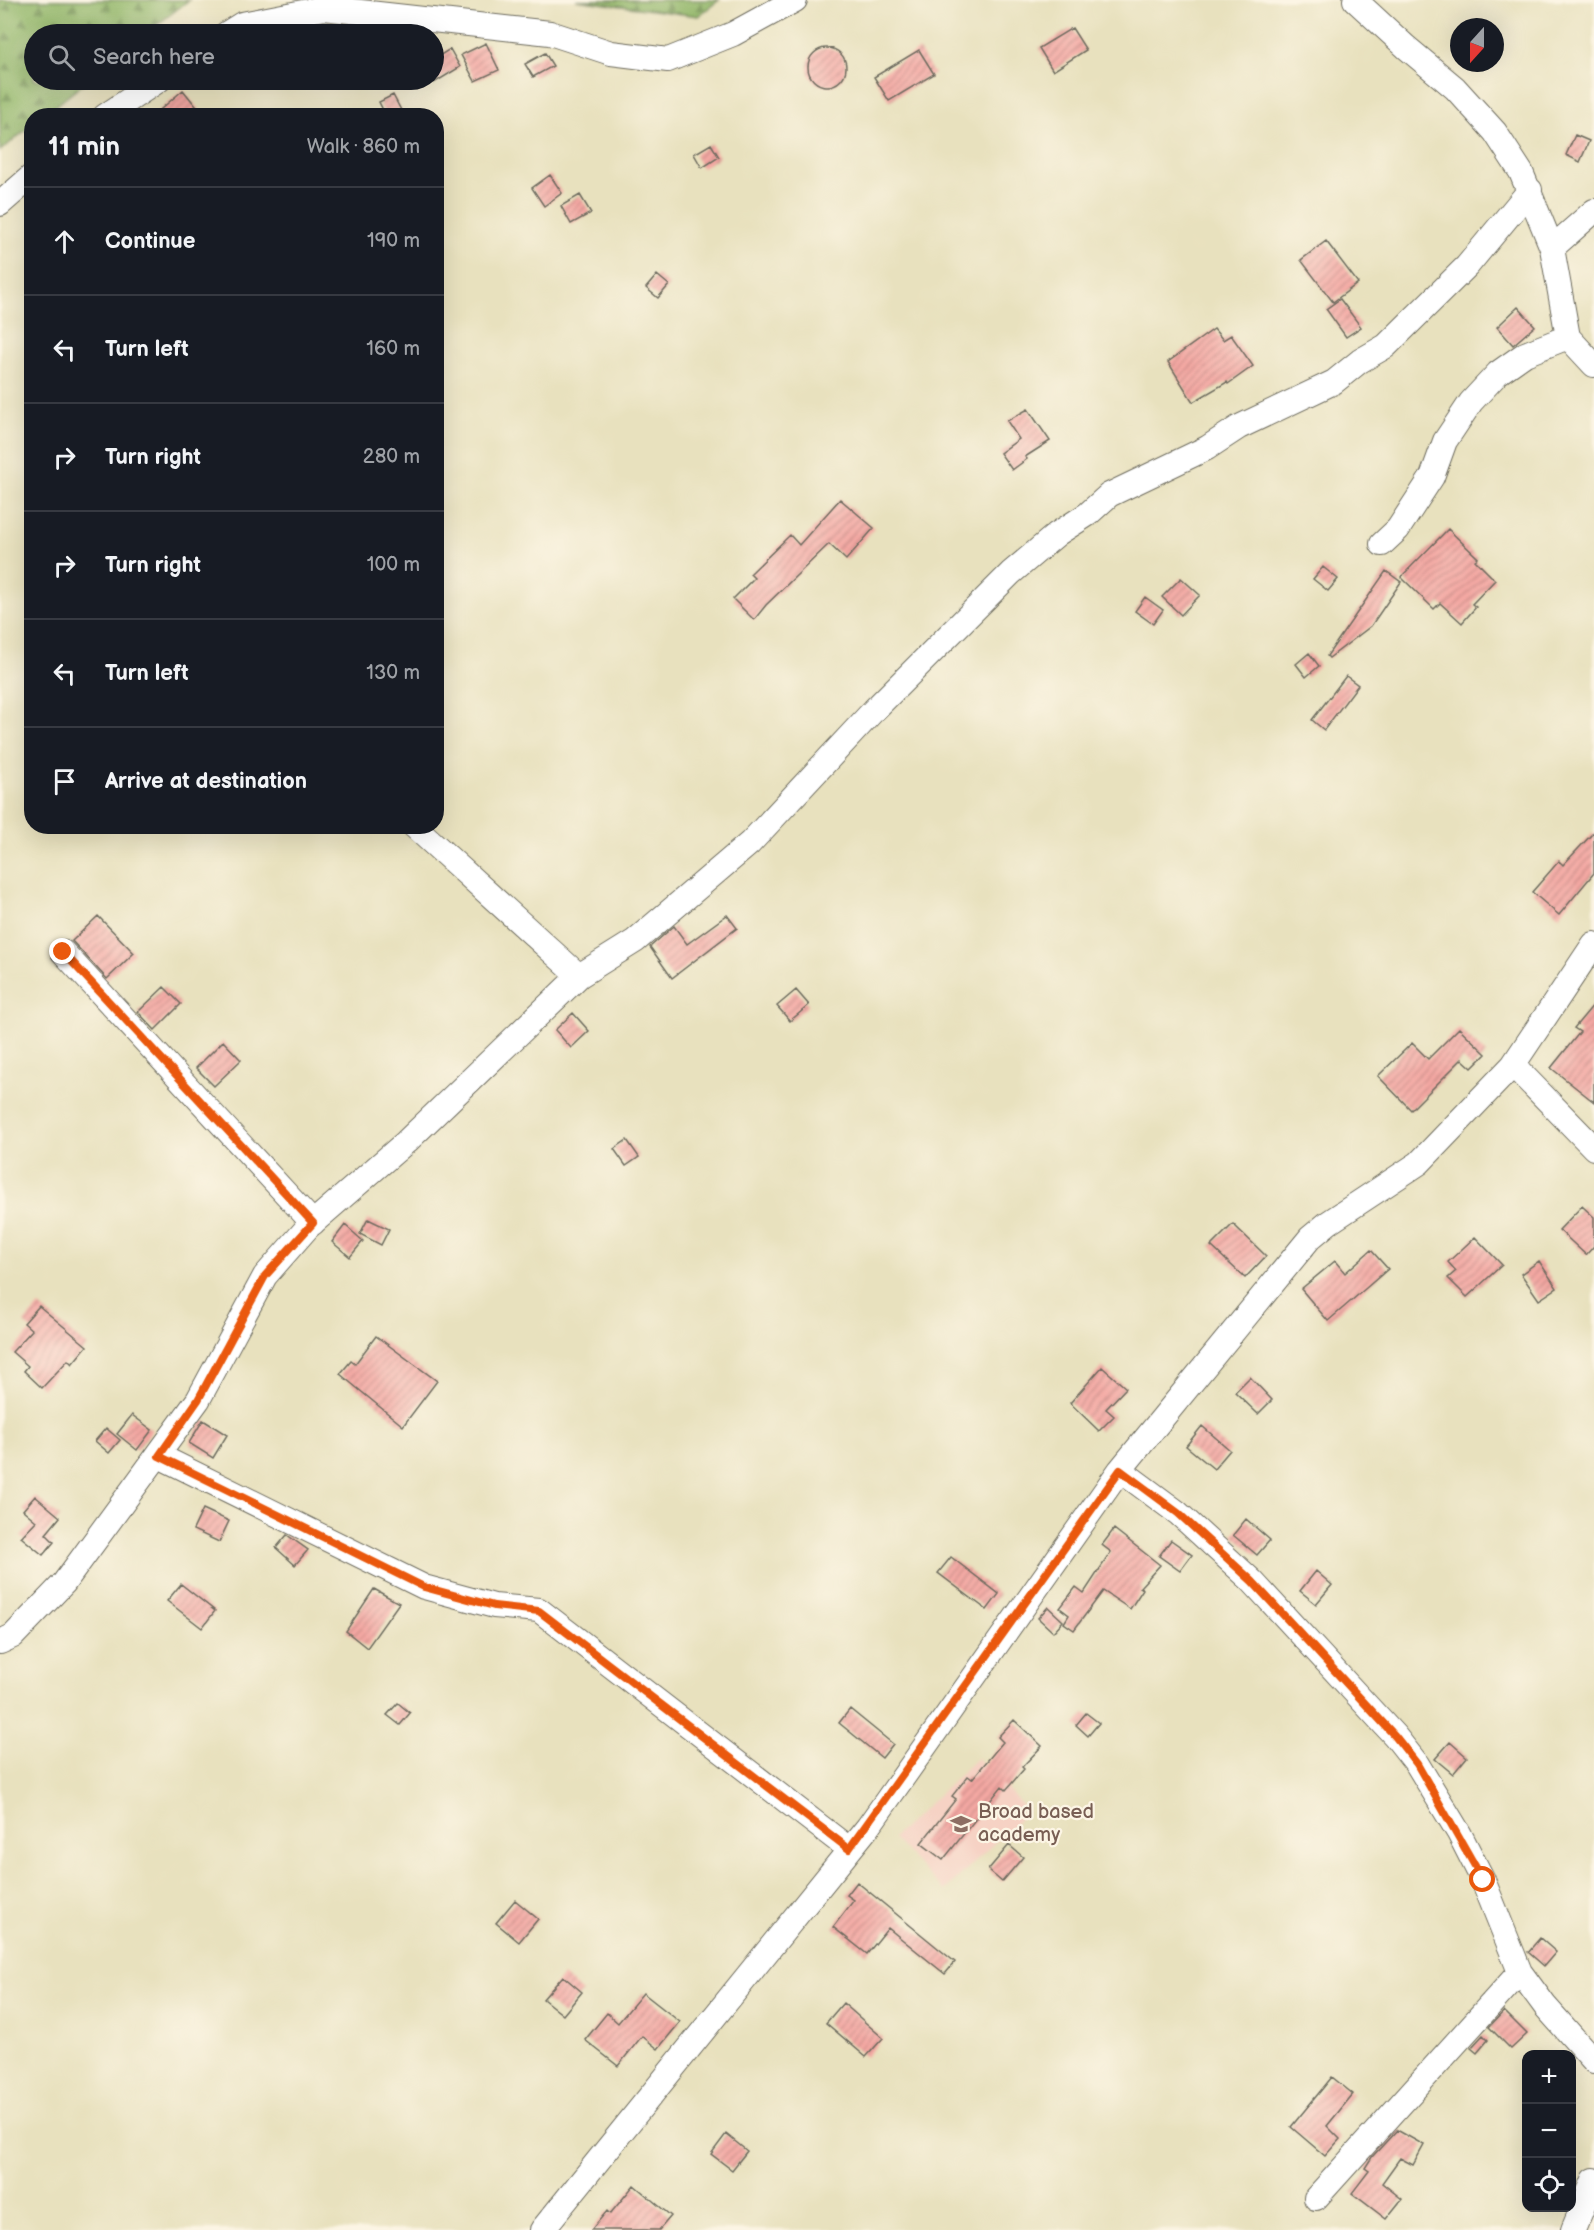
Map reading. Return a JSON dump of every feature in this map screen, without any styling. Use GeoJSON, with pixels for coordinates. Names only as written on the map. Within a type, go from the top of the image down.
{"type":"FeatureCollection","features":[{"type":"Feature","properties":{"kind":"street"},"geometry":{"type":"LineString","coordinates":[[242,24],[324,8],[550,33],[611,53],[668,60],[733,34],[795,0]]}},
{"type":"Feature","properties":{"kind":"street"},"geometry":{"type":"LineString","coordinates":[[1355,0],[1463,97],[1495,132],[1530,190],[1552,248],[1568,337],[1594,365]]}},
{"type":"Feature","properties":{"kind":"street"},"geometry":{"type":"LineString","coordinates":[[117,108],[144,90]]}},
{"type":"Feature","properties":{"kind":"street"},"geometry":{"type":"LineString","coordinates":[[0,204],[24,183]]}},
{"type":"Feature","properties":{"kind":"street"},"geometry":{"type":"LineString","coordinates":[[0,1659],[7,1639],[64,1583],[159,1456],[198,1400],[265,1276],[313,1223],[406,1142],[579,976],[635,941],[750,843],[874,710],[1011,573],[1109,495],[1207,448],[1239,427],[1334,382],[1360,361],[1386,346],[1467,266],[1530,190]]}},
{"type":"Feature","properties":{"kind":"street"},"geometry":{"type":"LineString","coordinates":[[1552,248],[1594,211]]}},
{"type":"Feature","properties":{"kind":"street"},"geometry":{"type":"LineString","coordinates":[[1382,544],[1398,529],[1432,477],[1445,441],[1471,402],[1498,373],[1525,354],[1568,337]]}},
{"type":"Feature","properties":{"kind":"street"},"geometry":{"type":"LineString","coordinates":[[423,834],[579,976]]}},
{"type":"Feature","properties":{"kind":"street"},"geometry":{"type":"LineString","coordinates":[[542,2230],[849,1849],[1120,1470],[1310,1238],[1328,1223],[1419,1163],[1513,1065],[1594,944]]}},
{"type":"Feature","properties":{"kind":"street"},"geometry":{"type":"LineString","coordinates":[[63,952],[313,1223]]}},
{"type":"Feature","properties":{"kind":"street"},"geometry":{"type":"LineString","coordinates":[[1513,1065],[1594,1148]]}},
{"type":"Feature","properties":{"kind":"street"},"geometry":{"type":"LineString","coordinates":[[159,1456],[424,1587],[494,1606],[539,1611],[849,1849]]}},
{"type":"Feature","properties":{"kind":"street"},"geometry":{"type":"LineString","coordinates":[[1120,1470],[1178,1513],[1252,1581],[1395,1736],[1417,1764],[1464,1843],[1483,1880],[1520,1972],[1545,2006],[1594,2061]]}},
{"type":"Feature","properties":{"kind":"street"},"geometry":{"type":"LineString","coordinates":[[1316,2198],[1520,1972]]}},
{"type":"Feature","properties":{"kind":"street"},"geometry":{"type":"LineString","coordinates":[[1573,2230],[1594,2180]]}},
{"type":"Feature","properties":{"kind":"shaded area","name":"Broad based academy"},"geometry":{"type":"Polygon","coordinates":[[[977,1758],[1028,1811],[944,1891],[893,1838],[977,1758]]]}},
{"type":"Feature","properties":{"kind":"green space"},"geometry":{"type":"Polygon","coordinates":[[[0,0],[189,0],[158,24],[24,24],[24,90],[75,90],[53,108],[24,108],[24,132],[0,151],[0,0]]]}},
{"type":"Feature","properties":{"kind":"green space"},"geometry":{"type":"Polygon","coordinates":[[[576,0],[719,0],[698,16],[576,0]]]}},
{"type":"Feature","properties":{"kind":"building"},"geometry":{"type":"Polygon","coordinates":[[[1072,28],[1086,50],[1053,71],[1039,48],[1072,28]]]}},
{"type":"Feature","properties":{"kind":"building"},"geometry":{"type":"Polygon","coordinates":[[[486,43],[499,70],[475,81],[461,55],[486,43]]]}},
{"type":"Feature","properties":{"kind":"building"},"geometry":{"type":"Polygon","coordinates":[[[827,48],[841,53],[846,67],[841,81],[827,86],[813,81],[808,67],[813,53],[827,48]]]}},
{"type":"Feature","properties":{"kind":"building"},"geometry":{"type":"Polygon","coordinates":[[[450,49],[460,67],[444,77],[444,53],[450,49]]]}},
{"type":"Feature","properties":{"kind":"building"},"geometry":{"type":"Polygon","coordinates":[[[919,50],[934,74],[889,101],[874,77],[919,50]]]}},
{"type":"Feature","properties":{"kind":"building"},"geometry":{"type":"Polygon","coordinates":[[[545,53],[553,66],[533,77],[525,64],[545,53]]]}},
{"type":"Feature","properties":{"kind":"building"},"geometry":{"type":"Polygon","coordinates":[[[183,90],[198,108],[162,108],[183,90]]]}},
{"type":"Feature","properties":{"kind":"building"},"geometry":{"type":"Polygon","coordinates":[[[393,95],[400,108],[382,108],[379,102],[393,95]]]}},
{"type":"Feature","properties":{"kind":"building"},"geometry":{"type":"Polygon","coordinates":[[[1575,135],[1589,141],[1580,162],[1566,155],[1575,135]]]}},
{"type":"Feature","properties":{"kind":"building"},"geometry":{"type":"Polygon","coordinates":[[[711,144],[719,157],[702,168],[694,154],[711,144]]]}},
{"type":"Feature","properties":{"kind":"building"},"geometry":{"type":"Polygon","coordinates":[[[550,175],[562,193],[544,206],[532,188],[550,175]]]}},
{"type":"Feature","properties":{"kind":"building"},"geometry":{"type":"Polygon","coordinates":[[[580,195],[591,213],[571,224],[561,206],[580,195]]]}},
{"type":"Feature","properties":{"kind":"building"},"geometry":{"type":"Polygon","coordinates":[[[1326,241],[1358,283],[1333,302],[1301,260],[1326,241]]]}},
{"type":"Feature","properties":{"kind":"building"},"geometry":{"type":"Polygon","coordinates":[[[657,275],[669,285],[658,298],[646,288],[657,275]]]}},
{"type":"Feature","properties":{"kind":"building"},"geometry":{"type":"Polygon","coordinates":[[[1340,299],[1361,327],[1346,337],[1326,309],[1340,299]]]}},
{"type":"Feature","properties":{"kind":"building"},"geometry":{"type":"Polygon","coordinates":[[[1518,307],[1535,326],[1513,345],[1497,327],[1518,307]]]}},
{"type":"Feature","properties":{"kind":"building"},"geometry":{"type":"Polygon","coordinates":[[[1214,329],[1223,340],[1231,335],[1253,366],[1228,384],[1227,382],[1193,402],[1168,362],[1214,329]]]}},
{"type":"Feature","properties":{"kind":"building"},"geometry":{"type":"Polygon","coordinates":[[[1028,409],[1050,441],[1025,457],[1027,459],[1012,470],[1000,453],[1019,439],[1007,421],[1028,409]]]}},
{"type":"Feature","properties":{"kind":"building"},"geometry":{"type":"Polygon","coordinates":[[[840,499],[874,528],[846,560],[829,544],[766,605],[754,620],[733,599],[754,578],[750,574],[790,535],[799,545],[840,499]]]}},
{"type":"Feature","properties":{"kind":"building"},"geometry":{"type":"Polygon","coordinates":[[[1448,529],[1478,558],[1475,560],[1495,580],[1472,604],[1476,607],[1462,623],[1440,603],[1434,609],[1401,577],[1448,529]]]}},
{"type":"Feature","properties":{"kind":"building"},"geometry":{"type":"Polygon","coordinates":[[[1323,567],[1338,579],[1328,591],[1313,579],[1323,567]]]}},
{"type":"Feature","properties":{"kind":"building"},"geometry":{"type":"Polygon","coordinates":[[[1386,571],[1401,582],[1371,626],[1329,658],[1327,656],[1386,571]]]}},
{"type":"Feature","properties":{"kind":"building"},"geometry":{"type":"Polygon","coordinates":[[[1181,578],[1200,595],[1181,615],[1162,597],[1181,578]]]}},
{"type":"Feature","properties":{"kind":"building"},"geometry":{"type":"Polygon","coordinates":[[[1145,597],[1163,610],[1153,624],[1135,611],[1145,597]]]}},
{"type":"Feature","properties":{"kind":"building"},"geometry":{"type":"Polygon","coordinates":[[[1309,653],[1319,666],[1306,677],[1296,664],[1309,653]]]}},
{"type":"Feature","properties":{"kind":"building"},"geometry":{"type":"Polygon","coordinates":[[[1346,676],[1358,685],[1324,730],[1312,720],[1346,676]]]}},
{"type":"Feature","properties":{"kind":"building"},"geometry":{"type":"Polygon","coordinates":[[[1594,832],[1594,873],[1559,915],[1532,892],[1559,861],[1563,865],[1594,832]]]}},
{"type":"Feature","properties":{"kind":"building"},"geometry":{"type":"Polygon","coordinates":[[[727,915],[737,928],[672,978],[650,947],[674,926],[687,944],[727,915]]]}},
{"type":"Feature","properties":{"kind":"building"},"geometry":{"type":"Polygon","coordinates":[[[98,916],[134,953],[107,979],[72,941],[98,916]]]}},
{"type":"Feature","properties":{"kind":"building"},"geometry":{"type":"Polygon","coordinates":[[[164,987],[181,1004],[155,1030],[138,1012],[164,987]]]}},
{"type":"Feature","properties":{"kind":"building"},"geometry":{"type":"Polygon","coordinates":[[[796,990],[809,1005],[790,1021],[777,1006],[796,990]]]}},
{"type":"Feature","properties":{"kind":"building"},"geometry":{"type":"Polygon","coordinates":[[[1594,1004],[1594,1102],[1551,1068],[1580,1032],[1574,1028],[1594,1004]]]}},
{"type":"Feature","properties":{"kind":"building"},"geometry":{"type":"Polygon","coordinates":[[[573,1013],[589,1031],[571,1048],[555,1030],[573,1013]]]}},
{"type":"Feature","properties":{"kind":"building"},"geometry":{"type":"Polygon","coordinates":[[[1459,1028],[1486,1054],[1472,1068],[1462,1059],[1411,1110],[1378,1076],[1412,1043],[1428,1059],[1459,1028]]]}},
{"type":"Feature","properties":{"kind":"building"},"geometry":{"type":"Polygon","coordinates":[[[223,1041],[241,1060],[214,1086],[196,1068],[223,1041]]]}},
{"type":"Feature","properties":{"kind":"building"},"geometry":{"type":"Polygon","coordinates":[[[627,1140],[639,1157],[626,1166],[614,1149],[627,1140]]]}},
{"type":"Feature","properties":{"kind":"building"},"geometry":{"type":"Polygon","coordinates":[[[1582,1206],[1594,1217],[1594,1246],[1586,1255],[1559,1230],[1582,1206]]]}},
{"type":"Feature","properties":{"kind":"building"},"geometry":{"type":"Polygon","coordinates":[[[368,1219],[389,1229],[381,1245],[360,1234],[368,1219]]]}},
{"type":"Feature","properties":{"kind":"building"},"geometry":{"type":"Polygon","coordinates":[[[1233,1224],[1266,1256],[1245,1278],[1211,1246],[1233,1224]]]}},
{"type":"Feature","properties":{"kind":"building"},"geometry":{"type":"Polygon","coordinates":[[[345,1225],[363,1241],[350,1257],[332,1242],[345,1225]]]}},
{"type":"Feature","properties":{"kind":"building"},"geometry":{"type":"Polygon","coordinates":[[[1475,1237],[1502,1265],[1467,1297],[1448,1278],[1456,1271],[1448,1262],[1475,1237]]]}},
{"type":"Feature","properties":{"kind":"building"},"geometry":{"type":"Polygon","coordinates":[[[1371,1250],[1388,1269],[1328,1321],[1301,1289],[1335,1261],[1345,1273],[1371,1250]]]}},
{"type":"Feature","properties":{"kind":"building"},"geometry":{"type":"Polygon","coordinates":[[[1539,1261],[1557,1288],[1539,1300],[1521,1274],[1539,1261]]]}},
{"type":"Feature","properties":{"kind":"building"},"geometry":{"type":"Polygon","coordinates":[[[39,1306],[87,1346],[72,1364],[68,1360],[42,1388],[24,1371],[28,1366],[12,1352],[32,1330],[24,1323],[39,1306]]]}},
{"type":"Feature","properties":{"kind":"building"},"geometry":{"type":"Polygon","coordinates":[[[376,1336],[437,1381],[403,1426],[340,1374],[351,1361],[355,1364],[376,1336]]]}},
{"type":"Feature","properties":{"kind":"building"},"geometry":{"type":"Polygon","coordinates":[[[1102,1367],[1126,1388],[1106,1409],[1114,1416],[1099,1431],[1070,1403],[1102,1367]]]}},
{"type":"Feature","properties":{"kind":"building"},"geometry":{"type":"Polygon","coordinates":[[[1250,1377],[1272,1400],[1258,1414],[1235,1392],[1250,1377]]]}},
{"type":"Feature","properties":{"kind":"building"},"geometry":{"type":"Polygon","coordinates":[[[132,1415],[152,1430],[137,1450],[117,1434],[132,1415]]]}},
{"type":"Feature","properties":{"kind":"building"},"geometry":{"type":"Polygon","coordinates":[[[203,1420],[227,1435],[213,1458],[189,1443],[203,1420]]]}},
{"type":"Feature","properties":{"kind":"building"},"geometry":{"type":"Polygon","coordinates":[[[1202,1426],[1230,1450],[1214,1469],[1186,1446],[1202,1426]]]}},
{"type":"Feature","properties":{"kind":"building"},"geometry":{"type":"Polygon","coordinates":[[[106,1428],[120,1440],[109,1453],[95,1441],[106,1428]]]}},
{"type":"Feature","properties":{"kind":"building"},"geometry":{"type":"Polygon","coordinates":[[[35,1496],[60,1517],[46,1534],[54,1542],[43,1555],[21,1537],[36,1521],[23,1510],[35,1496]]]}},
{"type":"Feature","properties":{"kind":"building"},"geometry":{"type":"Polygon","coordinates":[[[203,1509],[229,1521],[219,1542],[193,1530],[203,1509]]]}},
{"type":"Feature","properties":{"kind":"building"},"geometry":{"type":"Polygon","coordinates":[[[1246,1519],[1270,1540],[1257,1555],[1233,1535],[1246,1519]]]}},
{"type":"Feature","properties":{"kind":"building"},"geometry":{"type":"Polygon","coordinates":[[[1114,1529],[1160,1565],[1140,1587],[1143,1589],[1130,1609],[1103,1591],[1074,1630],[1064,1623],[1069,1615],[1060,1608],[1076,1587],[1084,1593],[1111,1552],[1102,1545],[1114,1529]]]}},
{"type":"Feature","properties":{"kind":"building"},"geometry":{"type":"Polygon","coordinates":[[[287,1535],[308,1550],[295,1565],[276,1548],[287,1535]]]}},
{"type":"Feature","properties":{"kind":"building"},"geometry":{"type":"Polygon","coordinates":[[[1171,1540],[1192,1555],[1180,1571],[1159,1556],[1171,1540]]]}},
{"type":"Feature","properties":{"kind":"building"},"geometry":{"type":"Polygon","coordinates":[[[951,1557],[999,1594],[987,1610],[938,1573],[951,1557]]]}},
{"type":"Feature","properties":{"kind":"building"},"geometry":{"type":"Polygon","coordinates":[[[1316,1571],[1332,1585],[1316,1604],[1300,1591],[1316,1571]]]}},
{"type":"Feature","properties":{"kind":"building"},"geometry":{"type":"Polygon","coordinates":[[[181,1584],[215,1611],[202,1628],[167,1601],[181,1584]]]}},
{"type":"Feature","properties":{"kind":"building"},"geometry":{"type":"Polygon","coordinates":[[[374,1589],[399,1603],[367,1648],[346,1631],[374,1589]]]}},
{"type":"Feature","properties":{"kind":"building"},"geometry":{"type":"Polygon","coordinates":[[[1048,1607],[1063,1621],[1053,1632],[1038,1618],[1048,1607]]]}},
{"type":"Feature","properties":{"kind":"building"},"geometry":{"type":"Polygon","coordinates":[[[398,1703],[410,1713],[400,1725],[387,1715],[398,1703]]]}},
{"type":"Feature","properties":{"kind":"building"},"geometry":{"type":"Polygon","coordinates":[[[850,1709],[893,1744],[882,1758],[839,1723],[850,1709]]]}},
{"type":"Feature","properties":{"kind":"building"},"geometry":{"type":"Polygon","coordinates":[[[1086,1713],[1099,1723],[1088,1736],[1076,1725],[1086,1713]]]}},
{"type":"Feature","properties":{"kind":"building"},"geometry":{"type":"Polygon","coordinates":[[[1014,1720],[1042,1746],[1022,1767],[1024,1769],[1006,1790],[1002,1786],[943,1860],[921,1843],[956,1799],[952,1796],[968,1776],[972,1779],[1003,1742],[998,1737],[1014,1720]]]}},
{"type":"Feature","properties":{"kind":"building"},"geometry":{"type":"Polygon","coordinates":[[[1450,1742],[1467,1757],[1453,1774],[1435,1759],[1450,1742]]]}},
{"type":"Feature","properties":{"kind":"building"},"geometry":{"type":"Polygon","coordinates":[[[1009,1845],[1023,1857],[1002,1882],[988,1870],[1009,1845]]]}},
{"type":"Feature","properties":{"kind":"building"},"geometry":{"type":"Polygon","coordinates":[[[857,1882],[955,1962],[945,1974],[888,1928],[867,1954],[833,1927],[854,1900],[847,1895],[857,1882]]]}},
{"type":"Feature","properties":{"kind":"building"},"geometry":{"type":"Polygon","coordinates":[[[515,1900],[538,1919],[519,1942],[496,1923],[515,1900]]]}},
{"type":"Feature","properties":{"kind":"building"},"geometry":{"type":"Polygon","coordinates":[[[1540,1938],[1556,1952],[1544,1966],[1528,1952],[1540,1938]]]}},
{"type":"Feature","properties":{"kind":"building"},"geometry":{"type":"Polygon","coordinates":[[[563,1976],[582,1992],[563,2015],[543,1999],[563,1976]]]}},
{"type":"Feature","properties":{"kind":"building"},"geometry":{"type":"Polygon","coordinates":[[[643,1993],[680,2022],[658,2049],[642,2036],[618,2066],[585,2040],[607,2013],[618,2023],[643,1993]]]}},
{"type":"Feature","properties":{"kind":"building"},"geometry":{"type":"Polygon","coordinates":[[[843,2003],[883,2038],[866,2057],[826,2023],[843,2003]]]}},
{"type":"Feature","properties":{"kind":"building"},"geometry":{"type":"Polygon","coordinates":[[[1504,2011],[1527,2034],[1511,2049],[1489,2027],[1504,2011]]]}},
{"type":"Feature","properties":{"kind":"building"},"geometry":{"type":"Polygon","coordinates":[[[1483,2035],[1488,2040],[1477,2053],[1471,2048],[1483,2035]]]}},
{"type":"Feature","properties":{"kind":"building"},"geometry":{"type":"Polygon","coordinates":[[[1332,2077],[1353,2094],[1327,2126],[1340,2139],[1325,2156],[1291,2127],[1332,2077]]]}},
{"type":"Feature","properties":{"kind":"building"},"geometry":{"type":"Polygon","coordinates":[[[1397,2130],[1424,2145],[1413,2165],[1400,2158],[1382,2183],[1402,2199],[1386,2219],[1352,2193],[1369,2171],[1365,2168],[1372,2157],[1397,2130]]]}},
{"type":"Feature","properties":{"kind":"building"},"geometry":{"type":"Polygon","coordinates":[[[726,2134],[747,2151],[732,2170],[711,2154],[726,2134]]]}},
{"type":"Feature","properties":{"kind":"building"},"geometry":{"type":"Polygon","coordinates":[[[634,2185],[671,2216],[659,2230],[591,2230],[607,2211],[610,2214],[634,2185]]]}},
{"type":"Feature","properties":{"kind":"place","name":"Broad based academy"},"geometry":{"type":"Point","coordinates":[961,1824]}},
{"type":"Feature","properties":{"kind":"route"},"geometry":{"type":"LineString","coordinates":[[63,952],[313,1223],[265,1276],[198,1400],[159,1456],[424,1587],[494,1606],[539,1611],[849,1849],[868,1827],[1120,1470],[1178,1513],[1252,1581],[1395,1736],[1417,1764],[1459,1833],[1483,1880]]}}]}
